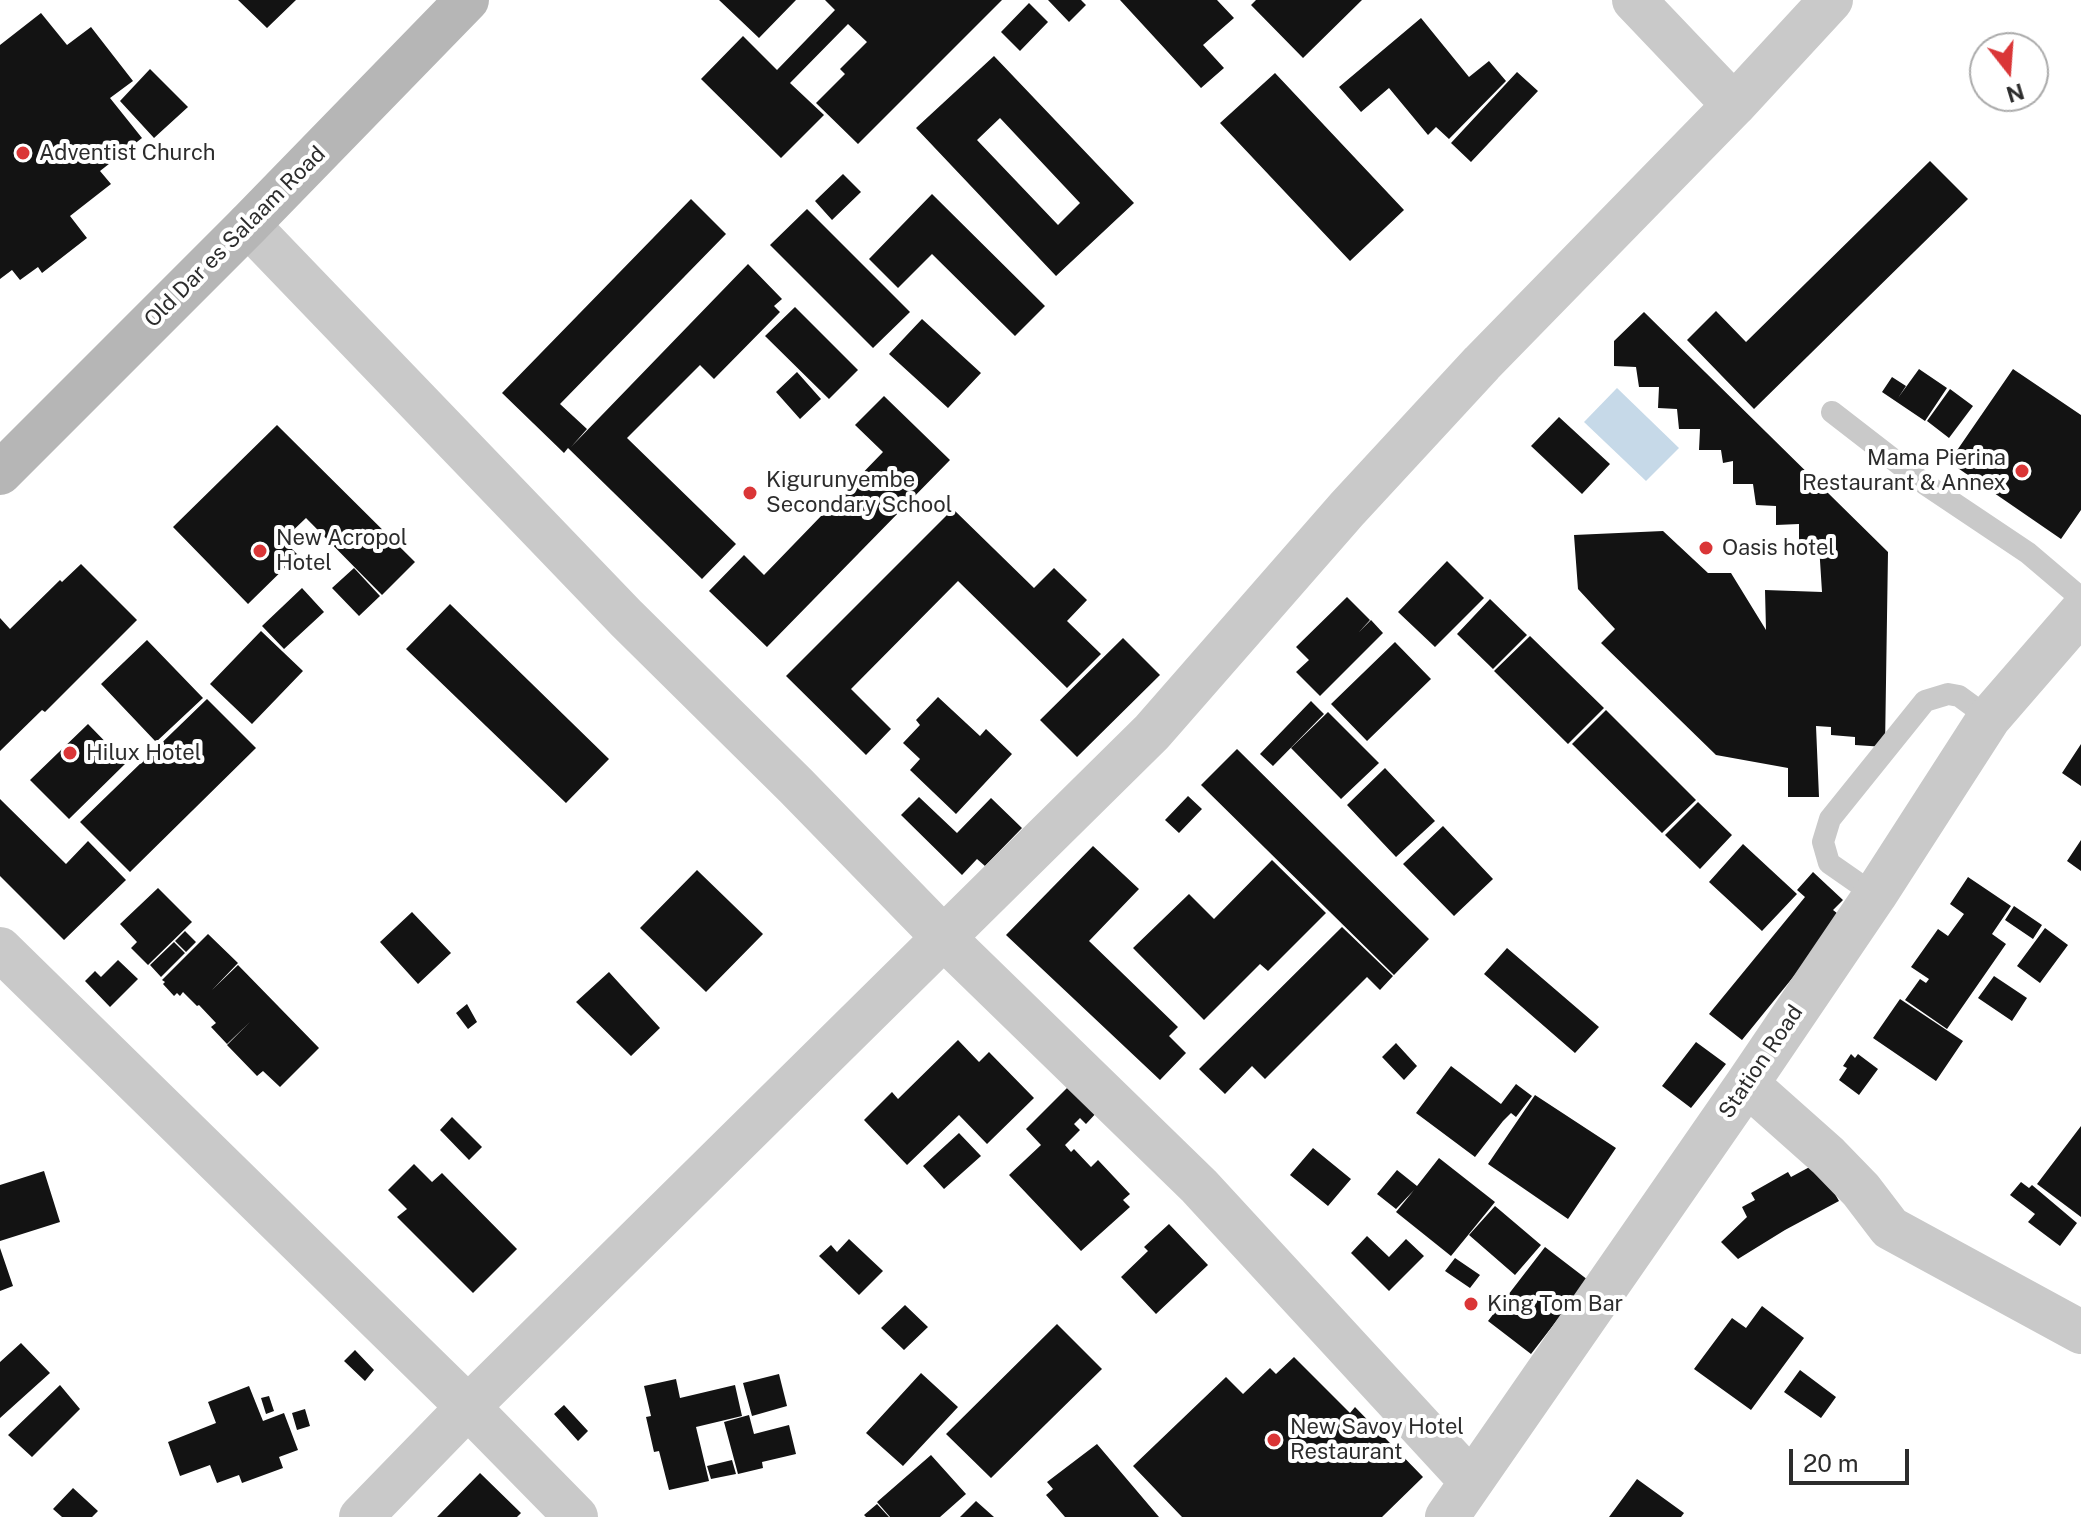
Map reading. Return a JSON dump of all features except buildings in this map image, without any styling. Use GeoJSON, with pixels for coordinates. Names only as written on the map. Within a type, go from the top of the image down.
{"type":"FeatureCollection","features":[{"type":"Feature","properties":{"kind":"main road","name":"Old Dar es Salaam Road"},"geometry":{"type":"LineString","coordinates":[[0,473],[467,0]]}},
{"type":"Feature","properties":{"kind":"street"},"geometry":{"type":"LineString","coordinates":[[1634,0],[1734,105]]}},
{"type":"Feature","properties":{"kind":"street"},"geometry":{"type":"LineString","coordinates":[[361,1517],[468,1407],[1152,732],[1347,509],[1482,363],[1734,105],[1831,0]]}},
{"type":"Feature","properties":{"kind":"street"},"geometry":{"type":"LineString","coordinates":[[248,225],[626,618],[945,939],[1199,1186],[1471,1481]]}},
{"type":"Feature","properties":{"kind":"street","name":"Station Road"},"geometry":{"type":"LineString","coordinates":[[1447,1517],[1747,1084],[1875,895],[1989,718],[2081,612]]}},
{"type":"Feature","properties":{"kind":"street"},"geometry":{"type":"LineString","coordinates":[[0,949],[468,1407],[576,1517]]}},
{"type":"Feature","properties":{"kind":"street"},"geometry":{"type":"LineString","coordinates":[[1747,1084],[1828,1156],[1861,1190],[1890,1228],[2081,1332]]}},
{"type":"Feature","properties":{"kind":"lane"},"geometry":{"type":"LineString","coordinates":[[1832,412],[1925,484],[2028,553],[2081,598]]}},
{"type":"Feature","properties":{"kind":"lane"},"geometry":{"type":"LineString","coordinates":[[1875,895],[1829,863],[1823,842],[1830,819],[1925,701],[1938,695],[1959,696],[1989,718]]}},
{"type":"Feature","properties":{"kind":"water"},"geometry":{"type":"Polygon","coordinates":[[[1617,388],[1679,448],[1646,481],[1584,422],[1617,388]]]}},
{"type":"Feature","properties":{"kind":"place","name":"Adventist Church"},"geometry":{"type":"Point","coordinates":[23,153]}},
{"type":"Feature","properties":{"kind":"place","name":"Mama Pierina Restaurant & Annex"},"geometry":{"type":"Point","coordinates":[2022,471]}},
{"type":"Feature","properties":{"kind":"place","name":"Kigurunyembe Secondary School"},"geometry":{"type":"Point","coordinates":[750,493]}},
{"type":"Feature","properties":{"kind":"place","name":"Oasis hotel"},"geometry":{"type":"Point","coordinates":[1706,548]}},
{"type":"Feature","properties":{"kind":"place","name":"New Acropol Hotel"},"geometry":{"type":"Point","coordinates":[260,551]}},
{"type":"Feature","properties":{"kind":"place","name":"Hilux Hotel"},"geometry":{"type":"Point","coordinates":[70,753]}},
{"type":"Feature","properties":{"kind":"place","name":"King Tom Bar"},"geometry":{"type":"Point","coordinates":[1471,1304]}},
{"type":"Feature","properties":{"kind":"place","name":"New Savoy Hotel Restaurant"},"geometry":{"type":"Point","coordinates":[1274,1440]}}]}
